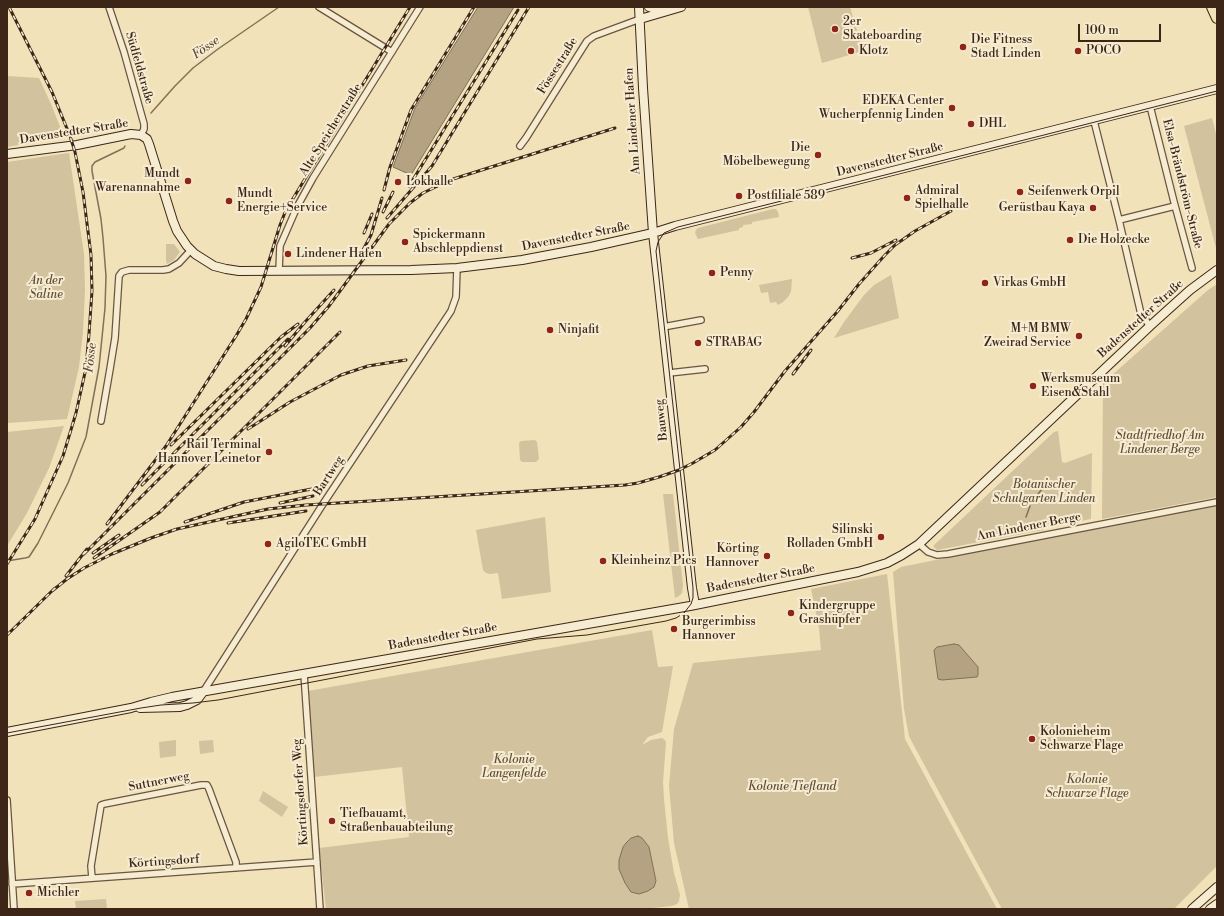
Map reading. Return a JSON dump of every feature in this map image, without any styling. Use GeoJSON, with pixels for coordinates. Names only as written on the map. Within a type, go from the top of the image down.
{"type":"FeatureCollection","features":[{"type":"Feature","properties":{"kind":"highway"},"geometry":{"type":"LineString","coordinates":[[1212,7],[1217,18]]}},
{"type":"Feature","properties":{"kind":"street","name":"Südfeldstraße"},"geometry":{"type":"LineString","coordinates":[[109,7],[126,59],[144,124],[144,129],[141,135]]}},
{"type":"Feature","properties":{"kind":"street"},"geometry":{"type":"LineString","coordinates":[[319,7],[392,52]]}},
{"type":"Feature","properties":{"kind":"street","name":"Alte Speicherstraße"},"geometry":{"type":"LineString","coordinates":[[279,271],[280,246],[297,207],[317,172],[420,7]]}},
{"type":"Feature","properties":{"kind":"street","name":"Am Lindener Hafen"},"geometry":{"type":"LineString","coordinates":[[639,7],[642,88],[653,233]]}},
{"type":"Feature","properties":{"kind":"street"},"geometry":{"type":"LineString","coordinates":[[650,7],[666,12]]}},
{"type":"Feature","properties":{"kind":"street","name":"Fössestraße"},"geometry":{"type":"LineString","coordinates":[[520,146],[587,41],[594,36],[680,7]]}},
{"type":"Feature","properties":{"kind":"street","name":"Davenstedter Straße"},"geometry":{"type":"LineString","coordinates":[[7,154],[77,145],[131,134],[141,135],[150,144],[177,231],[191,250],[214,266],[226,269],[279,271],[390,271],[457,268],[559,254],[653,233],[675,226],[1217,90]]}},
{"type":"Feature","properties":{"kind":"street","name":"Elsa-Brändström-Straße"},"geometry":{"type":"LineString","coordinates":[[1150,106],[1192,268]]}},
{"type":"Feature","properties":{"kind":"street"},"geometry":{"type":"LineString","coordinates":[[1094,121],[1141,314],[1150,326]]}},
{"type":"Feature","properties":{"kind":"street"},"geometry":{"type":"LineString","coordinates":[[1119,220],[1175,206]]}},
{"type":"Feature","properties":{"kind":"street","name":"Bauweg"},"geometry":{"type":"LineString","coordinates":[[653,233],[695,605]]}},
{"type":"Feature","properties":{"kind":"street"},"geometry":{"type":"LineString","coordinates":[[101,421],[115,338],[119,276],[122,272],[129,270],[169,269],[179,263],[191,250]]}},
{"type":"Feature","properties":{"kind":"street","name":"Bartweg"},"geometry":{"type":"LineString","coordinates":[[203,692],[451,311],[456,297],[457,268]]}},
{"type":"Feature","properties":{"kind":"street","name":"Badenstedter Straße"},"geometry":{"type":"LineString","coordinates":[[7,732],[131,708],[151,702],[203,692],[695,605],[858,572],[887,563],[919,544],[1150,326],[1190,290],[1217,270]]}},
{"type":"Feature","properties":{"kind":"street"},"geometry":{"type":"LineString","coordinates":[[663,328],[701,320]]}},
{"type":"Feature","properties":{"kind":"street"},"geometry":{"type":"LineString","coordinates":[[669,374],[705,369]]}},
{"type":"Feature","properties":{"kind":"street","name":"Am Lindener Berge"},"geometry":{"type":"LineString","coordinates":[[919,544],[928,552],[937,555],[948,554],[1217,502]]}},
{"type":"Feature","properties":{"kind":"street","name":"Körtingsdorfer Weg"},"geometry":{"type":"LineString","coordinates":[[304,674],[320,909]]}},
{"type":"Feature","properties":{"kind":"street","name":"Suttnerweg"},"geometry":{"type":"LineString","coordinates":[[92,878],[91,866],[101,805],[201,785],[207,785],[209,789],[236,862],[236,868]]}},
{"type":"Feature","properties":{"kind":"street"},"geometry":{"type":"LineString","coordinates":[[7,800],[9,861],[14,909]]}},
{"type":"Feature","properties":{"kind":"street","name":"Körtingsdorf"},"geometry":{"type":"LineString","coordinates":[[12,884],[317,862]]}},
{"type":"Feature","properties":{"kind":"street"},"geometry":{"type":"LineString","coordinates":[[1192,909],[1217,887]]}},
{"type":"Feature","properties":{"kind":"street"},"geometry":{"type":"LineString","coordinates":[[1210,909],[1217,904]]}},
{"type":"Feature","properties":{"kind":"green space","name":"2er Skateboarding"},"geometry":{"type":"Polygon","coordinates":[[[808,7],[850,7],[863,51],[822,63],[808,7]]]}},
{"type":"Feature","properties":{"kind":"green space"},"geometry":{"type":"Polygon","coordinates":[[[7,76],[39,78],[64,137],[7,147],[7,76]]]}},
{"type":"Feature","properties":{"kind":"green space"},"geometry":{"type":"Polygon","coordinates":[[[1212,118],[1217,138],[1217,252],[1184,126],[1212,118]]]}},
{"type":"Feature","properties":{"kind":"green space","name":"An der Saline"},"geometry":{"type":"Polygon","coordinates":[[[69,153],[84,254],[85,290],[83,332],[79,367],[67,419],[7,423],[7,162],[69,153]]]}},
{"type":"Feature","properties":{"kind":"green space"},"geometry":{"type":"Polygon","coordinates":[[[776,209],[779,217],[752,222],[752,224],[743,225],[743,227],[739,228],[739,230],[698,239],[695,233],[698,228],[776,209]]]}},
{"type":"Feature","properties":{"kind":"green space"},"geometry":{"type":"Polygon","coordinates":[[[166,244],[174,244],[180,252],[174,260],[167,264],[166,260],[166,244]]]}},
{"type":"Feature","properties":{"kind":"green space"},"geometry":{"type":"Polygon","coordinates":[[[891,275],[899,318],[834,338],[864,295],[874,285],[891,275]]]}},
{"type":"Feature","properties":{"kind":"green space"},"geometry":{"type":"Polygon","coordinates":[[[792,279],[791,292],[783,302],[778,305],[776,302],[770,303],[768,292],[761,293],[759,285],[792,279]]]}},
{"type":"Feature","properties":{"kind":"green space","name":"Stadtfriedhof Am Lindener Berge"},"geometry":{"type":"Polygon","coordinates":[[[1217,284],[1217,497],[1102,519],[1103,383],[1208,290],[1217,284]]]}},
{"type":"Feature","properties":{"kind":"green space"},"geometry":{"type":"Polygon","coordinates":[[[64,426],[49,468],[27,513],[7,546],[7,432],[64,426]]]}},
{"type":"Feature","properties":{"kind":"green space","name":"Botanischer Schulgarten Linden"},"geometry":{"type":"Polygon","coordinates":[[[1058,431],[1062,462],[1065,463],[1092,453],[1091,519],[1044,528],[1043,530],[937,550],[933,546],[1054,432],[1058,431]]]}},
{"type":"Feature","properties":{"kind":"green space"},"geometry":{"type":"Polygon","coordinates":[[[535,440],[537,442],[539,459],[536,462],[522,462],[520,460],[519,443],[521,441],[535,440]]]}},
{"type":"Feature","properties":{"kind":"green space"},"geometry":{"type":"Polygon","coordinates":[[[663,494],[673,494],[683,585],[682,593],[675,598],[663,494]]]}},
{"type":"Feature","properties":{"kind":"green space","name":"Kolonie Schwarze Flage"},"geometry":{"type":"Polygon","coordinates":[[[1217,503],[1217,866],[1174,909],[1002,909],[909,736],[904,709],[893,572],[901,567],[1217,503]]]}},
{"type":"Feature","properties":{"kind":"green space"},"geometry":{"type":"Polygon","coordinates":[[[545,517],[551,592],[502,599],[498,573],[490,574],[483,570],[476,530],[545,517]]]}},
{"type":"Feature","properties":{"kind":"green space","name":"Kolonie Tiefland"},"geometry":{"type":"Polygon","coordinates":[[[887,574],[905,739],[997,909],[689,909],[674,843],[669,786],[674,729],[693,663],[821,650],[819,628],[811,589],[887,574]]]}},
{"type":"Feature","properties":{"kind":"green space","name":"Kolonie Langenfelde"},"geometry":{"type":"Polygon","coordinates":[[[652,630],[658,667],[673,666],[662,732],[648,737],[642,745],[651,740],[662,738],[666,743],[663,782],[664,799],[668,838],[674,873],[680,895],[677,904],[672,906],[643,909],[326,909],[319,848],[409,837],[402,767],[314,777],[308,691],[652,630]]]}},
{"type":"Feature","properties":{"kind":"green space"},"geometry":{"type":"Polygon","coordinates":[[[176,740],[176,756],[160,758],[159,742],[176,740]]]}},
{"type":"Feature","properties":{"kind":"green space"},"geometry":{"type":"Polygon","coordinates":[[[213,740],[214,752],[200,754],[199,741],[213,740]]]}},
{"type":"Feature","properties":{"kind":"green space"},"geometry":{"type":"Polygon","coordinates":[[[263,791],[288,807],[282,817],[259,801],[263,791]]]}},
{"type":"Feature","properties":{"kind":"green space"},"geometry":{"type":"Polygon","coordinates":[[[106,899],[107,909],[76,909],[75,901],[106,899]]]}},
{"type":"Feature","properties":{"kind":"shaded area"},"geometry":{"type":"Polygon","coordinates":[[[478,7],[514,7],[411,175],[393,167],[415,108],[478,7]]]}},
{"type":"Feature","properties":{"kind":"shaded area"},"geometry":{"type":"Polygon","coordinates":[[[954,644],[959,645],[978,667],[977,677],[942,680],[938,679],[934,650],[937,647],[954,644]]]}},
{"type":"Feature","properties":{"kind":"shaded area"},"geometry":{"type":"Polygon","coordinates":[[[638,836],[642,838],[649,847],[656,881],[654,887],[639,894],[631,892],[619,869],[619,860],[623,847],[631,838],[638,836]]]}},
{"type":"Feature","properties":{"kind":"waterway","name":"Fösse"},"geometry":{"type":"LineString","coordinates":[[151,113],[193,68],[279,7]]}},
{"type":"Feature","properties":{"kind":"waterway","name":"Fösse"},"geometry":{"type":"LineString","coordinates":[[7,561],[29,557],[38,543],[68,483],[86,437],[99,367],[105,308],[106,276],[101,219],[92,166],[95,162],[124,148],[125,146]]}},
{"type":"Feature","properties":{"kind":"waterway"},"geometry":{"type":"LineString","coordinates":[[1031,503],[1042,489]]}},
{"type":"Feature","properties":{"kind":"waterway"},"geometry":{"type":"LineString","coordinates":[[1026,517],[1030,506]]}},
{"type":"Feature","properties":{"kind":"tram line"},"geometry":{"type":"LineString","coordinates":[[7,733],[141,708],[218,700],[537,639],[587,635],[676,618],[684,613],[691,604],[693,598],[693,588],[656,251],[658,242],[664,233],[678,227],[1217,91]]}},
{"type":"Feature","properties":{"kind":"railway"},"geometry":{"type":"LineString","coordinates":[[7,564],[35,519],[63,456],[76,413],[86,368],[92,291],[91,255],[83,192],[75,152],[52,92],[9,7]]}},
{"type":"Feature","properties":{"kind":"railway"},"geometry":{"type":"LineString","coordinates":[[107,524],[166,446],[246,319],[261,287],[286,210],[410,7]]}},
{"type":"Feature","properties":{"kind":"railway"},"geometry":{"type":"LineString","coordinates":[[384,190],[390,167],[411,110],[474,7]]}},
{"type":"Feature","properties":{"kind":"railway"},"geometry":{"type":"LineString","coordinates":[[387,218],[432,166],[529,7]]}},
{"type":"Feature","properties":{"kind":"railway"},"geometry":{"type":"LineString","coordinates":[[409,186],[518,10]]}},
{"type":"Feature","properties":{"kind":"railway"},"geometry":{"type":"LineString","coordinates":[[84,554],[310,328],[329,306],[389,224],[410,203],[423,193],[450,180],[615,128]]}},
{"type":"Feature","properties":{"kind":"railway"},"geometry":{"type":"LineString","coordinates":[[383,212],[393,192]]}},
{"type":"Feature","properties":{"kind":"railway"},"geometry":{"type":"LineString","coordinates":[[363,250],[371,235],[382,198]]}},
{"type":"Feature","properties":{"kind":"railway"},"geometry":{"type":"LineString","coordinates":[[52,591],[84,568],[112,554],[151,538],[177,529],[268,509],[306,505],[625,485],[638,483],[679,470],[715,450],[741,427],[785,371],[837,312],[859,284],[895,245],[915,231],[951,211]]}},
{"type":"Feature","properties":{"kind":"railway"},"geometry":{"type":"LineString","coordinates":[[364,233],[372,214]]}},
{"type":"Feature","properties":{"kind":"railway"},"geometry":{"type":"LineString","coordinates":[[852,258],[871,253],[896,240]]}},
{"type":"Feature","properties":{"kind":"railway"},"geometry":{"type":"LineString","coordinates":[[285,346],[334,290]]}},
{"type":"Feature","properties":{"kind":"railway"},"geometry":{"type":"LineString","coordinates":[[171,445],[281,337],[298,324]]}},
{"type":"Feature","properties":{"kind":"railway"},"geometry":{"type":"LineString","coordinates":[[94,558],[160,512],[340,332]]}},
{"type":"Feature","properties":{"kind":"railway"},"geometry":{"type":"LineString","coordinates":[[142,485],[288,339]]}},
{"type":"Feature","properties":{"kind":"railway"},"geometry":{"type":"LineString","coordinates":[[793,374],[811,350]]}},
{"type":"Feature","properties":{"kind":"railway"},"geometry":{"type":"LineString","coordinates":[[248,429],[290,402],[341,375],[368,366],[406,360]]}},
{"type":"Feature","properties":{"kind":"railway"},"geometry":{"type":"LineString","coordinates":[[185,522],[244,502],[322,487]]}},
{"type":"Feature","properties":{"kind":"railway"},"geometry":{"type":"LineString","coordinates":[[280,503],[313,496]]}},
{"type":"Feature","properties":{"kind":"railway"},"geometry":{"type":"LineString","coordinates":[[228,523],[306,511]]}},
{"type":"Feature","properties":{"kind":"railway"},"geometry":{"type":"LineString","coordinates":[[93,553],[119,535]]}},
{"type":"Feature","properties":{"kind":"railway"},"geometry":{"type":"LineString","coordinates":[[66,576],[87,549]]}},
{"type":"Feature","properties":{"kind":"railway"},"geometry":{"type":"LineString","coordinates":[[7,635],[55,588]]}},
{"type":"Feature","properties":{"kind":"place","name":"2er Skateboarding"},"geometry":{"type":"Point","coordinates":[835,29]}},
{"type":"Feature","properties":{"kind":"place","name":"Die Fitness Stadt Linden"},"geometry":{"type":"Point","coordinates":[963,47]}},
{"type":"Feature","properties":{"kind":"place","name":"Klotz"},"geometry":{"type":"Point","coordinates":[851,51]}},
{"type":"Feature","properties":{"kind":"place","name":"POCO"},"geometry":{"type":"Point","coordinates":[1078,51]}},
{"type":"Feature","properties":{"kind":"place","name":"EDEKA Center Wucherpfennig Linden"},"geometry":{"type":"Point","coordinates":[952,108]}},
{"type":"Feature","properties":{"kind":"place","name":"DHL"},"geometry":{"type":"Point","coordinates":[971,124]}},
{"type":"Feature","properties":{"kind":"place","name":"Die Möbelbewegung"},"geometry":{"type":"Point","coordinates":[818,155]}},
{"type":"Feature","properties":{"kind":"place","name":"Mundt Warenannahme"},"geometry":{"type":"Point","coordinates":[188,181]}},
{"type":"Feature","properties":{"kind":"place","name":"Lokhalle"},"geometry":{"type":"Point","coordinates":[398,182]}},
{"type":"Feature","properties":{"kind":"place","name":"Seifenwerk Orpil"},"geometry":{"type":"Point","coordinates":[1020,192]}},
{"type":"Feature","properties":{"kind":"place","name":"Postfiliale 589"},"geometry":{"type":"Point","coordinates":[739,196]}},
{"type":"Feature","properties":{"kind":"place","name":"Admiral Spielhalle"},"geometry":{"type":"Point","coordinates":[907,198]}},
{"type":"Feature","properties":{"kind":"place","name":"Mundt Energie+Service"},"geometry":{"type":"Point","coordinates":[229,201]}},
{"type":"Feature","properties":{"kind":"place","name":"Gerüstbau Kaya"},"geometry":{"type":"Point","coordinates":[1093,208]}},
{"type":"Feature","properties":{"kind":"place","name":"Die Holzecke"},"geometry":{"type":"Point","coordinates":[1070,240]}},
{"type":"Feature","properties":{"kind":"place","name":"Spickermann Abschleppdienst"},"geometry":{"type":"Point","coordinates":[405,242]}},
{"type":"Feature","properties":{"kind":"place","name":"Lindener Hafen"},"geometry":{"type":"Point","coordinates":[288,254]}},
{"type":"Feature","properties":{"kind":"place","name":"Penny"},"geometry":{"type":"Point","coordinates":[712,273]}},
{"type":"Feature","properties":{"kind":"place","name":"Virkas GmbH"},"geometry":{"type":"Point","coordinates":[985,283]}},
{"type":"Feature","properties":{"kind":"place","name":"Ninjafit"},"geometry":{"type":"Point","coordinates":[550,330]}},
{"type":"Feature","properties":{"kind":"place","name":"M+M BMW Zweirad Service"},"geometry":{"type":"Point","coordinates":[1079,336]}},
{"type":"Feature","properties":{"kind":"place","name":"STRABAG"},"geometry":{"type":"Point","coordinates":[698,343]}},
{"type":"Feature","properties":{"kind":"place","name":"Werksmuseum Eisen&Stahl"},"geometry":{"type":"Point","coordinates":[1033,386]}},
{"type":"Feature","properties":{"kind":"place","name":"Rail Terminal Hannover Leinetor"},"geometry":{"type":"Point","coordinates":[269,452]}},
{"type":"Feature","properties":{"kind":"place","name":"Silinski Rolladen GmbH"},"geometry":{"type":"Point","coordinates":[881,537]}},
{"type":"Feature","properties":{"kind":"place","name":"AgiloTEC GmbH"},"geometry":{"type":"Point","coordinates":[268,544]}},
{"type":"Feature","properties":{"kind":"place","name":"Körting Hannover"},"geometry":{"type":"Point","coordinates":[767,556]}},
{"type":"Feature","properties":{"kind":"place","name":"Kleinheinz Pics"},"geometry":{"type":"Point","coordinates":[603,561]}},
{"type":"Feature","properties":{"kind":"place","name":"Kindergruppe Grashüpfer"},"geometry":{"type":"Point","coordinates":[791,613]}},
{"type":"Feature","properties":{"kind":"place","name":"Burgerimbiss Hannover"},"geometry":{"type":"Point","coordinates":[674,629]}},
{"type":"Feature","properties":{"kind":"place","name":"Kolonieheim Schwarze Flage"},"geometry":{"type":"Point","coordinates":[1032,739]}},
{"type":"Feature","properties":{"kind":"place","name":"Tiefbauamt, Straßenbauabteilung"},"geometry":{"type":"Point","coordinates":[332,821]}},
{"type":"Feature","properties":{"kind":"place","name":"Michler"},"geometry":{"type":"Point","coordinates":[29,893]}}]}
